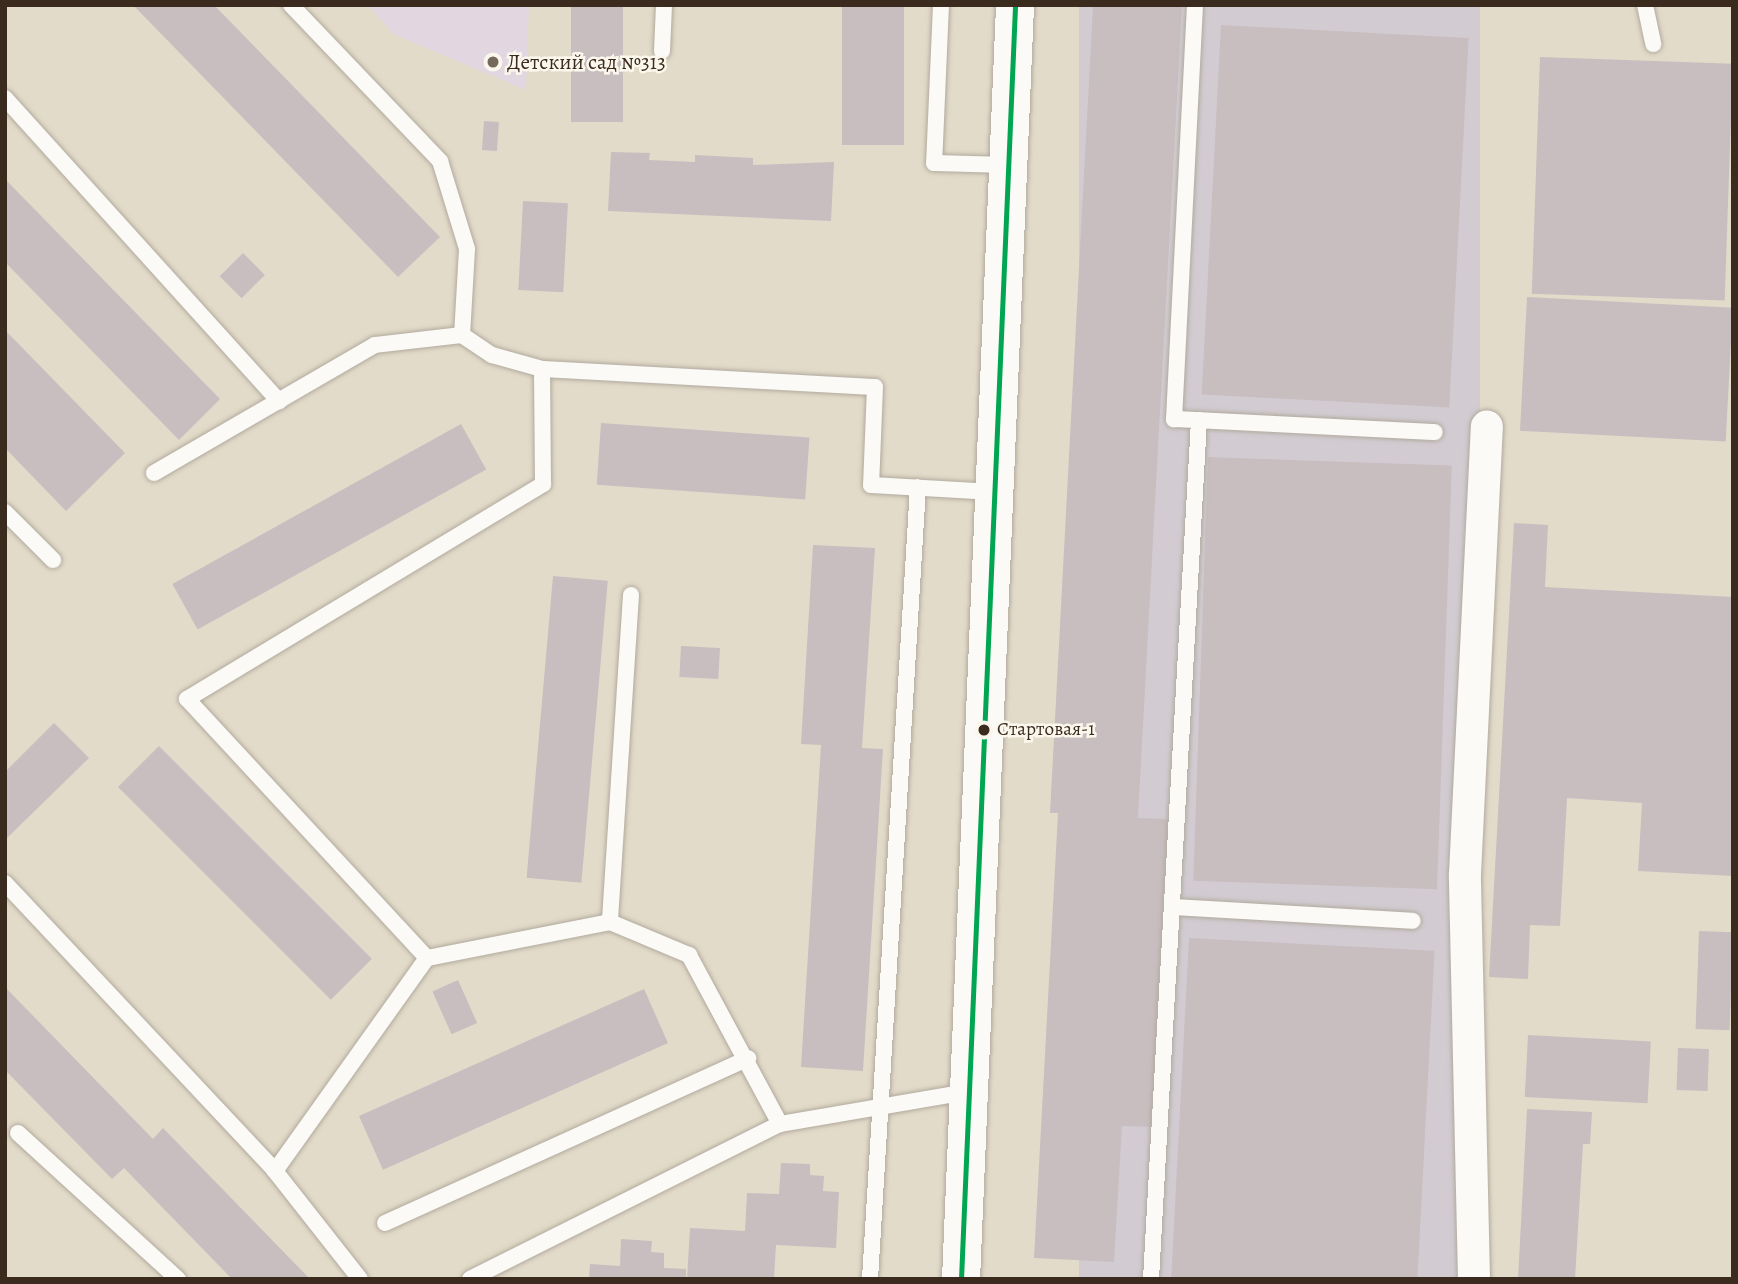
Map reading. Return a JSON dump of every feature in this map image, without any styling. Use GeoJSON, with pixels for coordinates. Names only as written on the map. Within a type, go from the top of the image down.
{"type":"FeatureCollection","features":[{"type":"Feature","properties":{"kind":"street"},"geometry":{"type":"LineString","coordinates":[[961,1279],[1015,5]]}},
{"type":"Feature","properties":{"kind":"street"},"geometry":{"type":"LineString","coordinates":[[1474,1279],[1465,874],[1487,427]]}},
{"type":"Feature","properties":{"kind":"lane"},"geometry":{"type":"LineString","coordinates":[[291,5],[440,161],[467,249],[462,335]]}},
{"type":"Feature","properties":{"kind":"lane"},"geometry":{"type":"LineString","coordinates":[[662,51],[664,5]]}},
{"type":"Feature","properties":{"kind":"lane"},"geometry":{"type":"LineString","coordinates":[[941,5],[934,163],[1008,166]]}},
{"type":"Feature","properties":{"kind":"lane"},"geometry":{"type":"LineString","coordinates":[[1195,5],[1174,419],[1436,432]]}},
{"type":"Feature","properties":{"kind":"lane"},"geometry":{"type":"LineString","coordinates":[[1646,5],[1653,44]]}},
{"type":"Feature","properties":{"kind":"lane"},"geometry":{"type":"LineString","coordinates":[[5,98],[279,401]]}},
{"type":"Feature","properties":{"kind":"lane"},"geometry":{"type":"LineString","coordinates":[[154,473],[376,345],[462,335],[492,355],[542,369],[875,387],[871,485],[994,492]]}},
{"type":"Feature","properties":{"kind":"lane"},"geometry":{"type":"LineString","coordinates":[[427,958],[187,699],[543,484],[542,369]]}},
{"type":"Feature","properties":{"kind":"lane"},"geometry":{"type":"LineString","coordinates":[[1151,1279],[1199,421]]}},
{"type":"Feature","properties":{"kind":"lane"},"geometry":{"type":"LineString","coordinates":[[870,1279],[878,1107],[918,488]]}},
{"type":"Feature","properties":{"kind":"lane"},"geometry":{"type":"LineString","coordinates":[[5,512],[53,560]]}},
{"type":"Feature","properties":{"kind":"lane"},"geometry":{"type":"LineString","coordinates":[[610,922],[631,595]]}},
{"type":"Feature","properties":{"kind":"lane"},"geometry":{"type":"LineString","coordinates":[[5,883],[275,1171],[360,1279]]}},
{"type":"Feature","properties":{"kind":"lane"},"geometry":{"type":"LineString","coordinates":[[1173,908],[1413,921]]}},
{"type":"Feature","properties":{"kind":"lane"},"geometry":{"type":"LineString","coordinates":[[275,1171],[427,958],[610,922],[689,955],[748,1058],[780,1124]]}},
{"type":"Feature","properties":{"kind":"lane"},"geometry":{"type":"LineString","coordinates":[[385,1223],[748,1058]]}},
{"type":"Feature","properties":{"kind":"lane"},"geometry":{"type":"LineString","coordinates":[[470,1279],[780,1124],[968,1092]]}},
{"type":"Feature","properties":{"kind":"lane"},"geometry":{"type":"LineString","coordinates":[[18,1133],[177,1279]]}},
{"type":"Feature","properties":{"kind":"shaded area","name":"Детский сад №313"},"geometry":{"type":"Polygon","coordinates":[[[368,5],[529,5],[526,90],[393,34],[368,5]]]}},
{"type":"Feature","properties":{"kind":"shaded area"},"geometry":{"type":"Polygon","coordinates":[[[1079,5],[1480,5],[1480,1279],[1079,1279],[1079,5]]]}},
{"type":"Feature","properties":{"kind":"building"},"geometry":{"type":"Polygon","coordinates":[[[133,5],[214,5],[440,237],[398,277],[133,5]]]}},
{"type":"Feature","properties":{"kind":"building"},"geometry":{"type":"Polygon","coordinates":[[[571,5],[623,5],[623,122],[571,122],[571,5]]]}},
{"type":"Feature","properties":{"kind":"building"},"geometry":{"type":"Polygon","coordinates":[[[842,5],[904,5],[904,145],[842,145],[842,5]]]}},
{"type":"Feature","properties":{"kind":"building"},"geometry":{"type":"Polygon","coordinates":[[[1093,5],[1182,5],[1138,818],[1168,819],[1151,1127],[1122,1126],[1114,1262],[1034,1258],[1058,813],[1050,813],[1093,5]]]}},
{"type":"Feature","properties":{"kind":"building"},"geometry":{"type":"Polygon","coordinates":[[[1221,25],[1469,38],[1449,407],[1202,394],[1221,25]]]}},
{"type":"Feature","properties":{"kind":"building"},"geometry":{"type":"Polygon","coordinates":[[[1540,57],[1733,64],[1725,301],[1532,294],[1540,57]]]}},
{"type":"Feature","properties":{"kind":"building"},"geometry":{"type":"Polygon","coordinates":[[[484,121],[499,122],[497,151],[482,150],[484,121]]]}},
{"type":"Feature","properties":{"kind":"building"},"geometry":{"type":"Polygon","coordinates":[[[611,152],[650,153],[649,160],[695,162],[695,155],[753,158],[753,165],[834,162],[831,221],[608,211],[611,152]]]}},
{"type":"Feature","properties":{"kind":"building"},"geometry":{"type":"Polygon","coordinates":[[[5,179],[220,399],[179,440],[5,262],[5,179]]]}},
{"type":"Feature","properties":{"kind":"building"},"geometry":{"type":"Polygon","coordinates":[[[523,201],[568,203],[563,292],[518,290],[523,201]]]}},
{"type":"Feature","properties":{"kind":"building"},"geometry":{"type":"Polygon","coordinates":[[[243,253],[265,275],[242,298],[220,276],[243,253]]]}},
{"type":"Feature","properties":{"kind":"building"},"geometry":{"type":"Polygon","coordinates":[[[1527,297],[1733,308],[1726,442],[1520,431],[1527,297]]]}},
{"type":"Feature","properties":{"kind":"building"},"geometry":{"type":"Polygon","coordinates":[[[5,330],[125,453],[66,511],[5,448],[5,330]]]}},
{"type":"Feature","properties":{"kind":"building"},"geometry":{"type":"Polygon","coordinates":[[[601,423],[809,438],[805,499],[597,485],[601,423]]]}},
{"type":"Feature","properties":{"kind":"building"},"geometry":{"type":"Polygon","coordinates":[[[461,424],[486,469],[198,629],[172,584],[461,424]]]}},
{"type":"Feature","properties":{"kind":"building"},"geometry":{"type":"Polygon","coordinates":[[[1208,457],[1452,466],[1437,889],[1193,881],[1208,457]]]}},
{"type":"Feature","properties":{"kind":"building"},"geometry":{"type":"Polygon","coordinates":[[[1514,523],[1548,525],[1545,587],[1733,597],[1733,876],[1638,871],[1642,803],[1567,798],[1560,926],[1530,925],[1528,979],[1489,977],[1514,523]]]}},
{"type":"Feature","properties":{"kind":"building"},"geometry":{"type":"Polygon","coordinates":[[[813,545],[875,548],[862,748],[883,749],[863,1071],[801,1067],[821,745],[801,744],[813,545]]]}},
{"type":"Feature","properties":{"kind":"building"},"geometry":{"type":"Polygon","coordinates":[[[553,576],[608,581],[581,883],[527,878],[553,576]]]}},
{"type":"Feature","properties":{"kind":"building"},"geometry":{"type":"Polygon","coordinates":[[[681,646],[720,648],[718,679],[679,677],[681,646]]]}},
{"type":"Feature","properties":{"kind":"building"},"geometry":{"type":"Polygon","coordinates":[[[54,723],[89,758],[5,840],[5,772],[54,723]]]}},
{"type":"Feature","properties":{"kind":"building"},"geometry":{"type":"Polygon","coordinates":[[[159,746],[372,959],[331,1000],[118,787],[159,746]]]}},
{"type":"Feature","properties":{"kind":"building"},"geometry":{"type":"Polygon","coordinates":[[[1699,931],[1733,932],[1730,1030],[1696,1029],[1699,931]]]}},
{"type":"Feature","properties":{"kind":"building"},"geometry":{"type":"Polygon","coordinates":[[[1189,938],[1435,951],[1417,1279],[1171,1279],[1189,938]]]}},
{"type":"Feature","properties":{"kind":"building"},"geometry":{"type":"Polygon","coordinates":[[[458,980],[477,1023],[452,1034],[432,991],[458,980]]]}},
{"type":"Feature","properties":{"kind":"building"},"geometry":{"type":"Polygon","coordinates":[[[5,987],[153,1139],[163,1128],[310,1279],[232,1279],[124,1168],[112,1179],[5,1070],[5,987]]]}},
{"type":"Feature","properties":{"kind":"building"},"geometry":{"type":"Polygon","coordinates":[[[644,989],[668,1043],[383,1170],[359,1116],[644,989]]]}},
{"type":"Feature","properties":{"kind":"building"},"geometry":{"type":"Polygon","coordinates":[[[1528,1035],[1651,1041],[1648,1103],[1525,1097],[1528,1035]]]}},
{"type":"Feature","properties":{"kind":"building"},"geometry":{"type":"Polygon","coordinates":[[[1678,1048],[1709,1049],[1708,1091],[1677,1090],[1678,1048]]]}},
{"type":"Feature","properties":{"kind":"building"},"geometry":{"type":"Polygon","coordinates":[[[1527,1109],[1592,1112],[1590,1144],[1583,1144],[1575,1279],[1518,1279],[1527,1109]]]}},
{"type":"Feature","properties":{"kind":"building"},"geometry":{"type":"Polygon","coordinates":[[[781,1163],[810,1164],[810,1175],[824,1176],[823,1191],[839,1192],[836,1248],[776,1245],[774,1279],[687,1279],[690,1228],[745,1231],[747,1193],[779,1194],[781,1163]]]}},
{"type":"Feature","properties":{"kind":"building"},"geometry":{"type":"Polygon","coordinates":[[[621,1239],[652,1241],[651,1252],[664,1253],[664,1268],[686,1269],[686,1279],[589,1279],[590,1264],[620,1266],[621,1239]]]}},
{"type":"Feature","properties":{"kind":"transit line"},"geometry":{"type":"LineString","coordinates":[[961,1279],[1015,5]]}},
{"type":"Feature","properties":{"kind":"place","name":"Детский сад №313"},"geometry":{"type":"Point","coordinates":[493,62]}},
{"type":"Feature","properties":{"kind":"place","name":"Стартовая-1"},"geometry":{"type":"Point","coordinates":[984,730]}}]}
